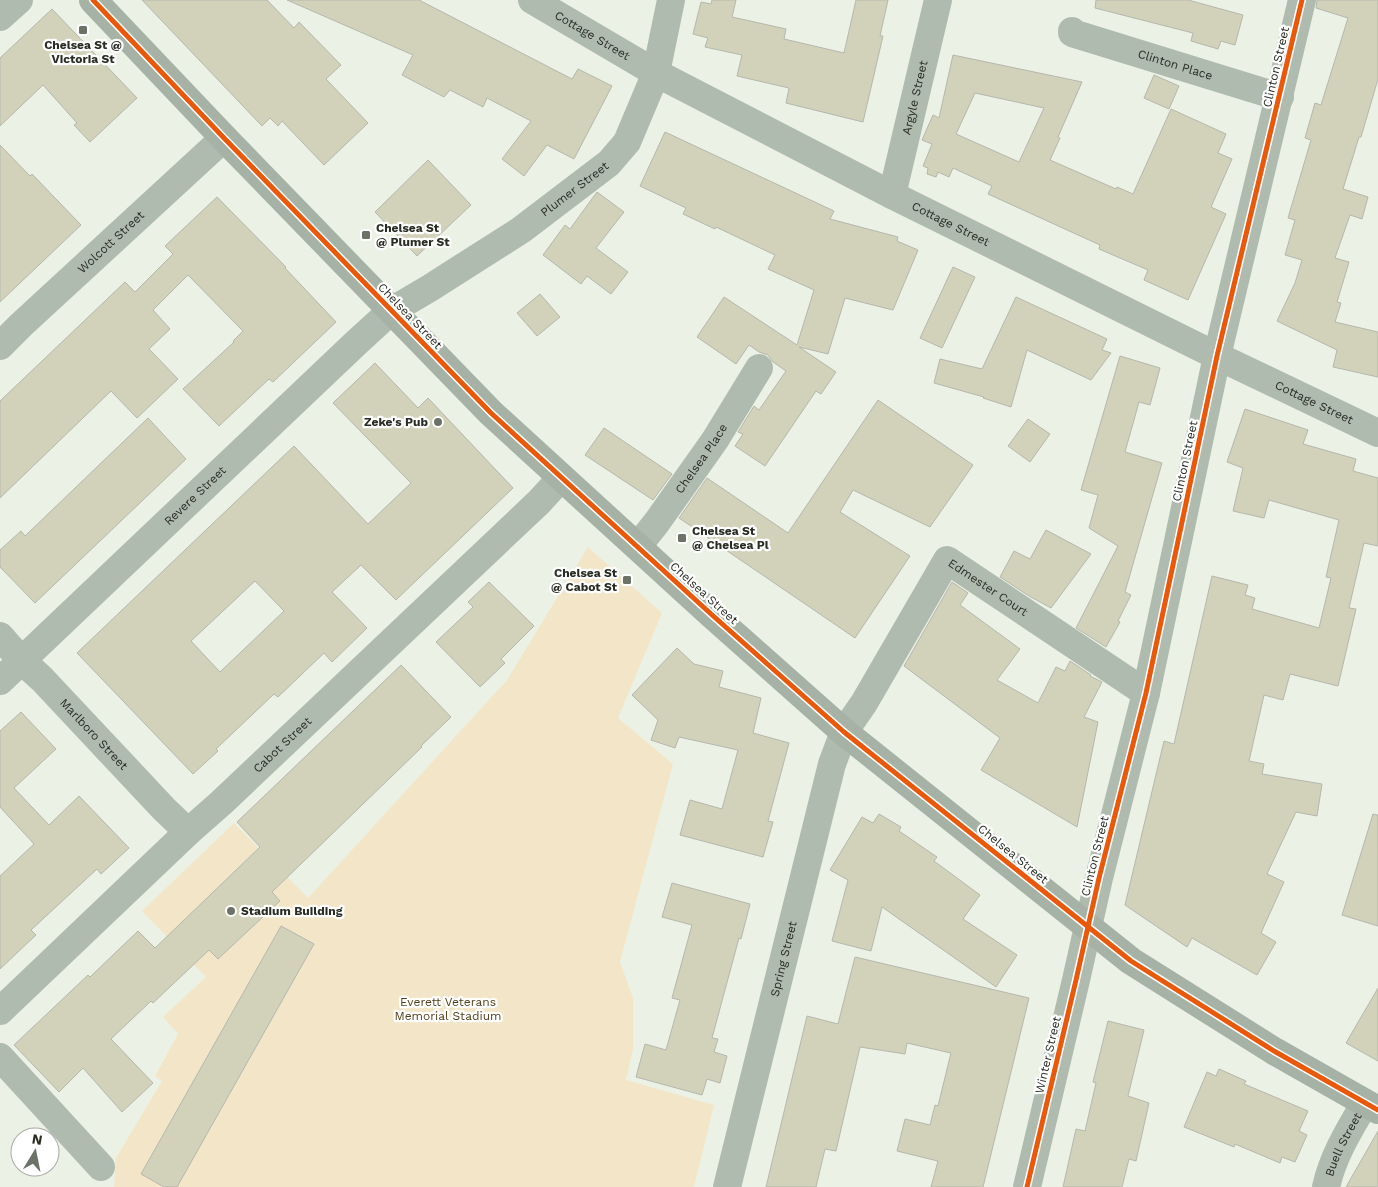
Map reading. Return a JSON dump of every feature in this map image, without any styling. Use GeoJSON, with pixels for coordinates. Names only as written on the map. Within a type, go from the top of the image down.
{"type":"FeatureCollection","features":[{"type":"Feature","properties":{"kind":"main road","name":"Chelsea Street"},"geometry":{"type":"LineString","coordinates":[[93,0],[491,413],[844,732],[1131,961],[1274,1050],[1372,1106]]}},
{"type":"Feature","properties":{"kind":"street"},"geometry":{"type":"LineString","coordinates":[[0,17],[19,0]]}},
{"type":"Feature","properties":{"kind":"street","name":"Cottage Street"},"geometry":{"type":"LineString","coordinates":[[532,0],[656,73],[892,195],[1378,434]]}},
{"type":"Feature","properties":{"kind":"street","name":"Plumer Street"},"geometry":{"type":"LineString","coordinates":[[391,311],[521,230],[609,163],[627,142],[656,73],[671,0]]}},
{"type":"Feature","properties":{"kind":"street","name":"Argyle Street"},"geometry":{"type":"LineString","coordinates":[[892,195],[938,0]]}},
{"type":"Feature","properties":{"kind":"street","name":"Clinton Street"},"geometry":{"type":"LineString","coordinates":[[1088,927],[1146,694],[1217,356],[1302,0]]}},
{"type":"Feature","properties":{"kind":"street","name":"Clinton Place"},"geometry":{"type":"LineString","coordinates":[[1072,31],[1072,33],[1280,97]]}},
{"type":"Feature","properties":{"kind":"street","name":"Wolcott Street"},"geometry":{"type":"LineString","coordinates":[[0,346],[224,138]]}},
{"type":"Feature","properties":{"kind":"street","name":"Revere Street"},"geometry":{"type":"LineString","coordinates":[[0,681],[391,311]]}},
{"type":"Feature","properties":{"kind":"street","name":"Chelsea Place"},"geometry":{"type":"LineString","coordinates":[[638,546],[715,440],[759,368]]}},
{"type":"Feature","properties":{"kind":"street","name":"Cabot Street"},"geometry":{"type":"LineString","coordinates":[[0,1011],[539,502],[562,478]]}},
{"type":"Feature","properties":{"kind":"street","name":"Edmester Court"},"geometry":{"type":"LineString","coordinates":[[844,732],[864,703],[947,560],[1146,694]]}},
{"type":"Feature","properties":{"kind":"street","name":"Marlboro Street"},"geometry":{"type":"LineString","coordinates":[[0,636],[188,832]]}},
{"type":"Feature","properties":{"kind":"street","name":"Spring Street"},"geometry":{"type":"LineString","coordinates":[[727,1187],[832,764],[844,732]]}},
{"type":"Feature","properties":{"kind":"street","name":"Winter Street"},"geometry":{"type":"LineString","coordinates":[[1027,1187],[1088,927]]}},
{"type":"Feature","properties":{"kind":"street"},"geometry":{"type":"LineString","coordinates":[[0,1057],[101,1167]]}},
{"type":"Feature","properties":{"kind":"street","name":"Buell Street"},"geometry":{"type":"LineString","coordinates":[[1326,1187],[1337,1152],[1372,1106]]}},
{"type":"Feature","properties":{"kind":"green space","name":"Everett Veterans Memorial Stadium"},"geometry":{"type":"Polygon","coordinates":[[[588,547],[662,613],[618,718],[673,764],[620,962],[633,998],[633,1049],[626,1080],[714,1105],[694,1187],[114,1187],[116,1158],[162,1081],[155,1076],[178,1034],[163,1017],[206,977],[142,911],[234,823],[308,898],[507,680],[588,547]]]}},
{"type":"Feature","properties":{"kind":"building"},"geometry":{"type":"Polygon","coordinates":[[[142,0],[267,0],[294,28],[299,22],[341,65],[326,79],[368,123],[324,165],[282,121],[278,126],[270,118],[262,126],[142,0]]]}},
{"type":"Feature","properties":{"kind":"building"},"geometry":{"type":"Polygon","coordinates":[[[287,0],[419,0],[572,79],[578,69],[612,86],[574,159],[547,145],[524,176],[502,159],[531,121],[487,98],[483,107],[450,90],[444,97],[402,75],[413,55],[287,0]]]}},
{"type":"Feature","properties":{"kind":"building"},"geometry":{"type":"Polygon","coordinates":[[[712,0],[736,0],[732,17],[786,29],[784,39],[844,53],[856,0],[888,0],[880,36],[883,36],[863,122],[786,103],[789,88],[737,76],[742,55],[705,47],[708,38],[693,34],[701,2],[711,4],[712,0]]]}},
{"type":"Feature","properties":{"kind":"building"},"geometry":{"type":"Polygon","coordinates":[[[1096,0],[1188,0],[1243,15],[1235,45],[1221,41],[1218,49],[1191,41],[1193,33],[1095,8],[1096,0]]]}},
{"type":"Feature","properties":{"kind":"building"},"geometry":{"type":"Polygon","coordinates":[[[1317,0],[1378,0],[1378,79],[1343,189],[1368,197],[1362,219],[1350,215],[1335,258],[1349,262],[1337,302],[1341,303],[1335,322],[1378,332],[1378,377],[1333,367],[1337,350],[1277,321],[1295,283],[1302,260],[1285,255],[1295,220],[1288,218],[1311,140],[1305,138],[1315,103],[1321,105],[1348,18],[1316,8],[1317,0]]]}},
{"type":"Feature","properties":{"kind":"building"},"geometry":{"type":"Polygon","coordinates":[[[52,9],[137,98],[90,142],[74,125],[77,123],[43,85],[0,126],[0,58],[52,9]]]}},
{"type":"Feature","properties":{"kind":"building"},"geometry":{"type":"Polygon","coordinates":[[[953,55],[1082,82],[1050,160],[1116,189],[1117,187],[1133,194],[1171,109],[1226,134],[1218,153],[1232,159],[1211,207],[1226,214],[1188,300],[1144,280],[1148,270],[1099,249],[1100,245],[988,194],[992,186],[953,168],[949,177],[938,172],[936,177],[927,174],[928,168],[923,166],[932,144],[922,140],[933,115],[939,118],[953,55]],[[975,93],[956,134],[1019,162],[1044,108],[975,93]]]}},
{"type":"Feature","properties":{"kind":"building"},"geometry":{"type":"Polygon","coordinates":[[[1154,75],[1179,86],[1169,109],[1144,98],[1154,75]]]}},
{"type":"Feature","properties":{"kind":"building"},"geometry":{"type":"Polygon","coordinates":[[[665,132],[834,211],[830,219],[898,237],[897,241],[918,250],[893,310],[845,298],[828,354],[799,347],[836,372],[821,394],[816,391],[765,466],[735,446],[743,434],[738,432],[754,406],[759,410],[786,371],[773,362],[768,355],[759,352],[749,345],[736,364],[697,337],[724,297],[797,345],[814,290],[768,269],[775,255],[716,227],[715,229],[683,214],[686,208],[640,186],[665,132]]]}},
{"type":"Feature","properties":{"kind":"building"},"geometry":{"type":"Polygon","coordinates":[[[0,145],[30,176],[32,174],[81,225],[0,302],[0,145]]]}},
{"type":"Feature","properties":{"kind":"building"},"geometry":{"type":"Polygon","coordinates":[[[428,160],[471,205],[417,256],[375,212],[428,160]]]}},
{"type":"Feature","properties":{"kind":"building"},"geometry":{"type":"Polygon","coordinates":[[[597,192],[624,212],[596,248],[628,272],[611,294],[587,276],[581,284],[543,255],[565,225],[570,229],[597,192]]]}},
{"type":"Feature","properties":{"kind":"building"},"geometry":{"type":"Polygon","coordinates":[[[217,197],[286,267],[336,322],[273,382],[269,379],[219,426],[183,389],[234,342],[243,331],[188,275],[153,310],[170,329],[149,349],[178,379],[137,418],[111,391],[0,498],[0,401],[125,282],[135,292],[173,254],[165,246],[217,197]]]}},
{"type":"Feature","properties":{"kind":"building"},"geometry":{"type":"Polygon","coordinates":[[[953,267],[975,277],[942,348],[920,338],[953,267]]]}},
{"type":"Feature","properties":{"kind":"building"},"geometry":{"type":"Polygon","coordinates":[[[540,294],[560,317],[537,336],[517,313],[540,294]]]}},
{"type":"Feature","properties":{"kind":"building"},"geometry":{"type":"Polygon","coordinates":[[[1016,297],[1107,339],[1102,350],[1111,353],[1091,380],[1027,350],[1011,407],[984,397],[934,383],[940,359],[982,369],[1016,297]]]}},
{"type":"Feature","properties":{"kind":"building"},"geometry":{"type":"Polygon","coordinates":[[[1120,356],[1160,368],[1150,405],[1139,402],[1125,452],[1162,463],[1125,592],[1131,595],[1118,621],[1120,622],[1106,647],[1076,628],[1118,546],[1089,528],[1098,495],[1081,490],[1120,356]]]}},
{"type":"Feature","properties":{"kind":"building"},"geometry":{"type":"Polygon","coordinates":[[[375,363],[418,408],[428,398],[513,488],[396,600],[361,565],[332,592],[367,628],[332,662],[324,653],[278,697],[274,694],[216,749],[218,751],[193,774],[77,653],[294,446],[368,524],[411,483],[333,403],[375,363]],[[255,581],[191,641],[220,672],[284,611],[255,581]]]}},
{"type":"Feature","properties":{"kind":"building"},"geometry":{"type":"Polygon","coordinates":[[[878,400],[973,465],[930,527],[853,490],[840,512],[910,556],[855,638],[679,518],[707,478],[788,533],[878,400]]]}},
{"type":"Feature","properties":{"kind":"building"},"geometry":{"type":"Polygon","coordinates":[[[1245,409],[1308,430],[1303,444],[1356,459],[1353,471],[1378,478],[1378,546],[1364,543],[1349,608],[1356,609],[1338,686],[1290,674],[1283,700],[1264,695],[1249,761],[1264,764],[1262,774],[1322,784],[1317,816],[1296,812],[1267,874],[1284,882],[1261,933],[1276,942],[1257,975],[1192,938],[1187,947],[1125,905],[1164,741],[1174,744],[1212,576],[1248,585],[1245,595],[1255,598],[1252,609],[1319,628],[1331,578],[1326,577],[1339,520],[1269,500],[1264,518],[1233,511],[1243,468],[1227,462],[1245,409]]]}},
{"type":"Feature","properties":{"kind":"building"},"geometry":{"type":"Polygon","coordinates":[[[148,418],[186,459],[35,603],[0,567],[0,550],[21,531],[25,536],[148,418]]]}},
{"type":"Feature","properties":{"kind":"building"},"geometry":{"type":"Polygon","coordinates":[[[1028,419],[1050,434],[1030,462],[1008,446],[1028,419]]]}},
{"type":"Feature","properties":{"kind":"building"},"geometry":{"type":"Polygon","coordinates":[[[604,428],[672,474],[653,500],[585,455],[604,428]]]}},
{"type":"Feature","properties":{"kind":"building"},"geometry":{"type":"Polygon","coordinates":[[[1046,530],[1091,554],[1051,608],[1000,577],[1014,551],[1030,559],[1046,530]]]}},
{"type":"Feature","properties":{"kind":"building"},"geometry":{"type":"Polygon","coordinates":[[[489,582],[534,626],[501,659],[505,663],[480,687],[436,642],[473,607],[468,602],[489,582]]]}},
{"type":"Feature","properties":{"kind":"building"},"geometry":{"type":"Polygon","coordinates":[[[952,582],[968,593],[960,605],[1020,649],[997,680],[1038,703],[1056,667],[1065,671],[1070,661],[1090,676],[1102,682],[1084,717],[1098,722],[1077,827],[981,770],[1000,738],[904,666],[952,582]]]}},
{"type":"Feature","properties":{"kind":"building"},"geometry":{"type":"Polygon","coordinates":[[[677,648],[694,664],[723,671],[719,687],[761,698],[753,733],[789,743],[768,821],[773,822],[763,857],[680,835],[690,800],[722,809],[738,750],[679,737],[675,748],[651,740],[658,720],[632,695],[677,648]]]}},
{"type":"Feature","properties":{"kind":"building"},"geometry":{"type":"Polygon","coordinates":[[[401,665],[451,717],[272,892],[280,901],[218,959],[209,950],[153,1003],[151,1001],[111,1039],[153,1083],[122,1112],[83,1068],[59,1092],[14,1045],[138,931],[155,948],[260,847],[237,822],[401,665]]]}},
{"type":"Feature","properties":{"kind":"building"},"geometry":{"type":"Polygon","coordinates":[[[21,712],[56,749],[14,788],[49,825],[79,796],[129,848],[101,874],[97,869],[31,930],[36,935],[0,969],[0,876],[34,844],[0,807],[0,731],[21,712]]]}},
{"type":"Feature","properties":{"kind":"building"},"geometry":{"type":"Polygon","coordinates":[[[879,814],[901,827],[899,831],[937,857],[934,861],[980,895],[963,919],[1017,955],[996,987],[882,907],[871,951],[832,941],[848,880],[830,870],[862,817],[873,823],[879,814]]]}},
{"type":"Feature","properties":{"kind":"building"},"geometry":{"type":"Polygon","coordinates":[[[1373,814],[1378,815],[1378,926],[1342,915],[1373,814]]]}},
{"type":"Feature","properties":{"kind":"building"},"geometry":{"type":"Polygon","coordinates":[[[672,883],[750,904],[712,1038],[718,1039],[714,1052],[727,1056],[720,1083],[707,1079],[702,1095],[636,1077],[645,1044],[666,1050],[680,1000],[672,998],[692,925],[662,917],[672,883]]]}},
{"type":"Feature","properties":{"kind":"building"},"geometry":{"type":"Polygon","coordinates":[[[281,926],[314,944],[177,1187],[164,1187],[141,1174],[281,926]]]}},
{"type":"Feature","properties":{"kind":"building"},"geometry":{"type":"Polygon","coordinates":[[[855,957],[1029,998],[983,1187],[931,1187],[938,1161],[897,1151],[905,1119],[930,1125],[935,1105],[938,1106],[951,1053],[907,1043],[905,1054],[860,1047],[836,1151],[825,1149],[816,1187],[766,1187],[807,1016],[838,1024],[855,957]]]}},
{"type":"Feature","properties":{"kind":"building"},"geometry":{"type":"Polygon","coordinates":[[[1378,988],[1378,1061],[1346,1043],[1378,988]]]}},
{"type":"Feature","properties":{"kind":"building"},"geometry":{"type":"Polygon","coordinates":[[[1108,1021],[1144,1030],[1128,1096],[1149,1103],[1136,1161],[1129,1159],[1122,1187],[1063,1187],[1076,1129],[1085,1131],[1096,1083],[1093,1082],[1108,1021]]]}},
{"type":"Feature","properties":{"kind":"building"},"geometry":{"type":"Polygon","coordinates":[[[1219,1069],[1246,1081],[1244,1084],[1308,1111],[1299,1131],[1307,1135],[1295,1162],[1282,1157],[1280,1163],[1235,1144],[1234,1147],[1184,1127],[1207,1072],[1216,1076],[1219,1069]]]}},
{"type":"Feature","properties":{"kind":"building"},"geometry":{"type":"Polygon","coordinates":[[[1378,1131],[1378,1187],[1346,1187],[1378,1131]]]}},
{"type":"Feature","properties":{"kind":"cycle path"},"geometry":{"type":"LineString","coordinates":[[93,0],[491,413],[711,614],[844,732],[1131,961],[1274,1051],[1378,1110]]}},
{"type":"Feature","properties":{"kind":"cycle path"},"geometry":{"type":"LineString","coordinates":[[1027,1187],[1099,878],[1146,693],[1217,356],[1302,0]]}},
{"type":"Feature","properties":{"kind":"place","name":"Chelsea St @ Victoria St"},"geometry":{"type":"Point","coordinates":[83,30]}},
{"type":"Feature","properties":{"kind":"place","name":"Chelsea St @ Plumer St"},"geometry":{"type":"Point","coordinates":[366,235]}},
{"type":"Feature","properties":{"kind":"place","name":"Zeke's Pub"},"geometry":{"type":"Point","coordinates":[438,422]}},
{"type":"Feature","properties":{"kind":"place","name":"Chelsea St @ Chelsea Pl"},"geometry":{"type":"Point","coordinates":[682,538]}},
{"type":"Feature","properties":{"kind":"place","name":"Chelsea St @ Cabot St"},"geometry":{"type":"Point","coordinates":[627,580]}},
{"type":"Feature","properties":{"kind":"place","name":"Stadium Building"},"geometry":{"type":"Point","coordinates":[231,911]}}]}
